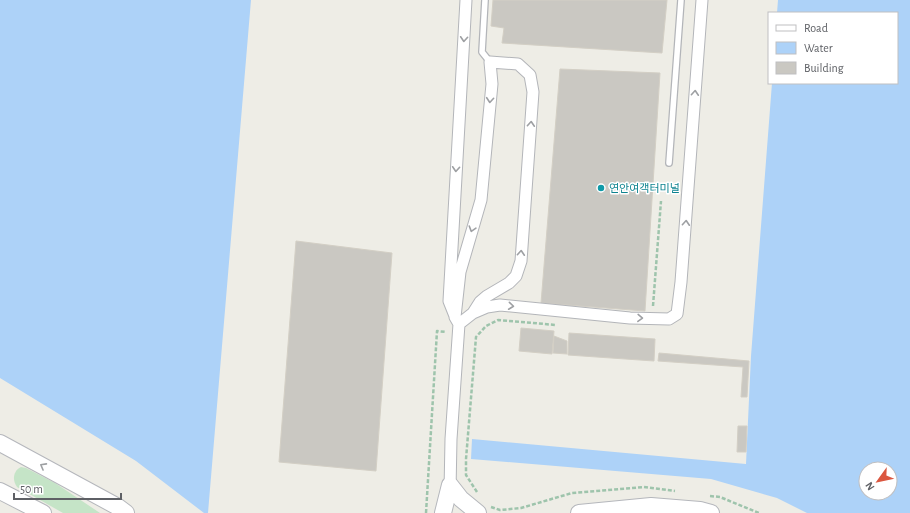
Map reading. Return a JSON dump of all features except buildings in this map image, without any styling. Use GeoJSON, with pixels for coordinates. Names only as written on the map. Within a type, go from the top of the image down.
{"type":"FeatureCollection","features":[{"type":"Feature","properties":{"kind":"street"},"geometry":{"type":"LineString","coordinates":[[458,325],[448,301],[466,0]]}},
{"type":"Feature","properties":{"kind":"street"},"geometry":{"type":"LineString","coordinates":[[458,325],[473,313],[487,307],[500,305],[630,318],[669,319],[677,314],[681,282],[702,0]]}},
{"type":"Feature","properties":{"kind":"street"},"geometry":{"type":"LineString","coordinates":[[451,513],[451,439],[460,272],[481,200],[492,84],[490,62],[518,64],[530,75],[533,92],[521,261],[516,276],[509,283],[480,302],[473,313]]}},
{"type":"Feature","properties":{"kind":"street"},"geometry":{"type":"LineString","coordinates":[[0,443],[118,507],[126,513]]}},
{"type":"Feature","properties":{"kind":"street"},"geometry":{"type":"LineString","coordinates":[[450,485],[461,499],[481,504]]}},
{"type":"Feature","properties":{"kind":"street"},"geometry":{"type":"LineString","coordinates":[[443,513],[450,485]]}},
{"type":"Feature","properties":{"kind":"street"},"geometry":{"type":"LineString","coordinates":[[0,491],[43,513]]}},
{"type":"Feature","properties":{"kind":"street"},"geometry":{"type":"LineString","coordinates":[[579,513],[651,506],[700,510],[711,513]]}},
{"type":"Feature","properties":{"kind":"lane"},"geometry":{"type":"LineString","coordinates":[[485,0],[482,52],[490,62]]}},
{"type":"Feature","properties":{"kind":"lane"},"geometry":{"type":"LineString","coordinates":[[669,163],[681,0]]}},
{"type":"Feature","properties":{"kind":"path"},"geometry":{"type":"LineString","coordinates":[[653,313],[661,201]]}},
{"type":"Feature","properties":{"kind":"path"},"geometry":{"type":"LineString","coordinates":[[521,508],[500,510],[481,504],[466,475],[476,338],[486,326],[498,320],[559,325]]}},
{"type":"Feature","properties":{"kind":"path"},"geometry":{"type":"LineString","coordinates":[[426,513],[437,331],[458,325],[476,338]]}},
{"type":"Feature","properties":{"kind":"green space"},"geometry":{"type":"Polygon","coordinates":[[[21,467],[26,468],[55,483],[100,513],[63,513],[17,487],[14,481],[14,476],[16,471],[21,467]]]}},
{"type":"Feature","properties":{"kind":"water"},"geometry":{"type":"Polygon","coordinates":[[[0,0],[251,0],[208,513],[204,513],[136,461],[0,378],[0,0]]]}},
{"type":"Feature","properties":{"kind":"water"},"geometry":{"type":"Polygon","coordinates":[[[778,0],[910,0],[910,513],[807,513],[777,498],[711,479],[471,459],[472,439],[746,464],[751,356],[772,84],[898,84],[898,12],[777,12],[778,0]]]}},
{"type":"Feature","properties":{"kind":"place","name":"연안여객터미널"},"geometry":{"type":"Point","coordinates":[601,188]}}]}
